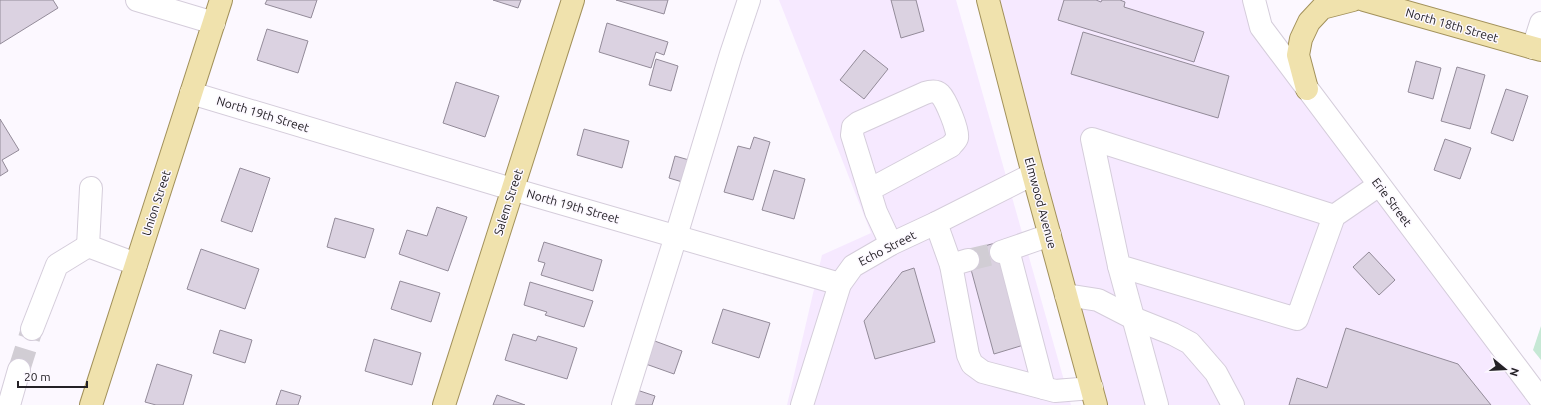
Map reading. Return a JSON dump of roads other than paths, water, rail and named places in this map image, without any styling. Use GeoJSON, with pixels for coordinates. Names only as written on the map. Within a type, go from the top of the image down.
{"type":"FeatureCollection","features":[{"type":"Feature","properties":{"kind":"main road","name":"Union Street"},"geometry":{"type":"LineString","coordinates":[[91,405],[221,0]]}},
{"type":"Feature","properties":{"kind":"main road","name":"Salem Street"},"geometry":{"type":"LineString","coordinates":[[444,405],[573,0]]}},
{"type":"Feature","properties":{"kind":"main road","name":"Elmwood Avenue"},"geometry":{"type":"LineString","coordinates":[[988,0],[1033,174],[1094,396]]}},
{"type":"Feature","properties":{"kind":"main road"},"geometry":{"type":"LineString","coordinates":[[1307,89],[1298,55],[1301,39],[1309,22],[1322,8],[1353,0]]}},
{"type":"Feature","properties":{"kind":"main road","name":"North 18th Street"},"geometry":{"type":"LineString","coordinates":[[1364,0],[1384,4],[1537,49]]}},
{"type":"Feature","properties":{"kind":"street"},"geometry":{"type":"LineString","coordinates":[[137,0],[214,23]]}},
{"type":"Feature","properties":{"kind":"street"},"geometry":{"type":"LineString","coordinates":[[623,405],[676,236],[730,54],[748,0]]}},
{"type":"Feature","properties":{"kind":"street","name":"Erie Street"},"geometry":{"type":"LineString","coordinates":[[1254,0],[1261,27],[1541,400]]}},
{"type":"Feature","properties":{"kind":"street"},"geometry":{"type":"LineString","coordinates":[[1537,49],[1541,23]]}},
{"type":"Feature","properties":{"kind":"street"},"geometry":{"type":"LineString","coordinates":[[869,190],[951,146],[957,139],[957,131],[945,100],[939,93],[933,91],[925,93],[858,123],[853,127],[852,135],[869,190],[876,212],[892,244]]}},
{"type":"Feature","properties":{"kind":"street","name":"North 19th Street"},"geometry":{"type":"LineString","coordinates":[[191,93],[512,189],[840,284]]}},
{"type":"Feature","properties":{"kind":"street"},"geometry":{"type":"LineString","coordinates":[[1157,405],[1119,266],[1092,139],[1334,216]]}},
{"type":"Feature","properties":{"kind":"street","name":"Echo Street"},"geometry":{"type":"LineString","coordinates":[[807,404],[840,284],[854,266],[892,244],[1033,174]]}},
{"type":"Feature","properties":{"kind":"street"},"geometry":{"type":"LineString","coordinates":[[1119,266],[1297,319],[1334,216],[1379,185]]}},
{"type":"Feature","properties":{"kind":"street"},"geometry":{"type":"LineString","coordinates":[[88,246],[91,188]]}},
{"type":"Feature","properties":{"kind":"street"},"geometry":{"type":"LineString","coordinates":[[936,223],[960,263],[968,355],[972,364],[983,372],[1055,391],[1094,396]]}},
{"type":"Feature","properties":{"kind":"street"},"geometry":{"type":"LineString","coordinates":[[1044,388],[1005,251],[1050,235]]}},
{"type":"Feature","properties":{"kind":"street"},"geometry":{"type":"LineString","coordinates":[[88,246],[136,264]]}},
{"type":"Feature","properties":{"kind":"street"},"geometry":{"type":"LineString","coordinates":[[32,329],[57,265],[88,246]]}},
{"type":"Feature","properties":{"kind":"street"},"geometry":{"type":"LineString","coordinates":[[1066,295],[1098,300],[1133,318],[1190,342],[1216,373],[1233,405]]}},
{"type":"Feature","properties":{"kind":"street"},"geometry":{"type":"LineString","coordinates":[[9,405],[19,370]]}},
{"type":"Feature","properties":{"kind":"tunnel"},"geometry":{"type":"LineString","coordinates":[[968,260],[1001,252]]}},
{"type":"Feature","properties":{"kind":"tunnel"},"geometry":{"type":"LineString","coordinates":[[19,370],[32,329]]}}]}
